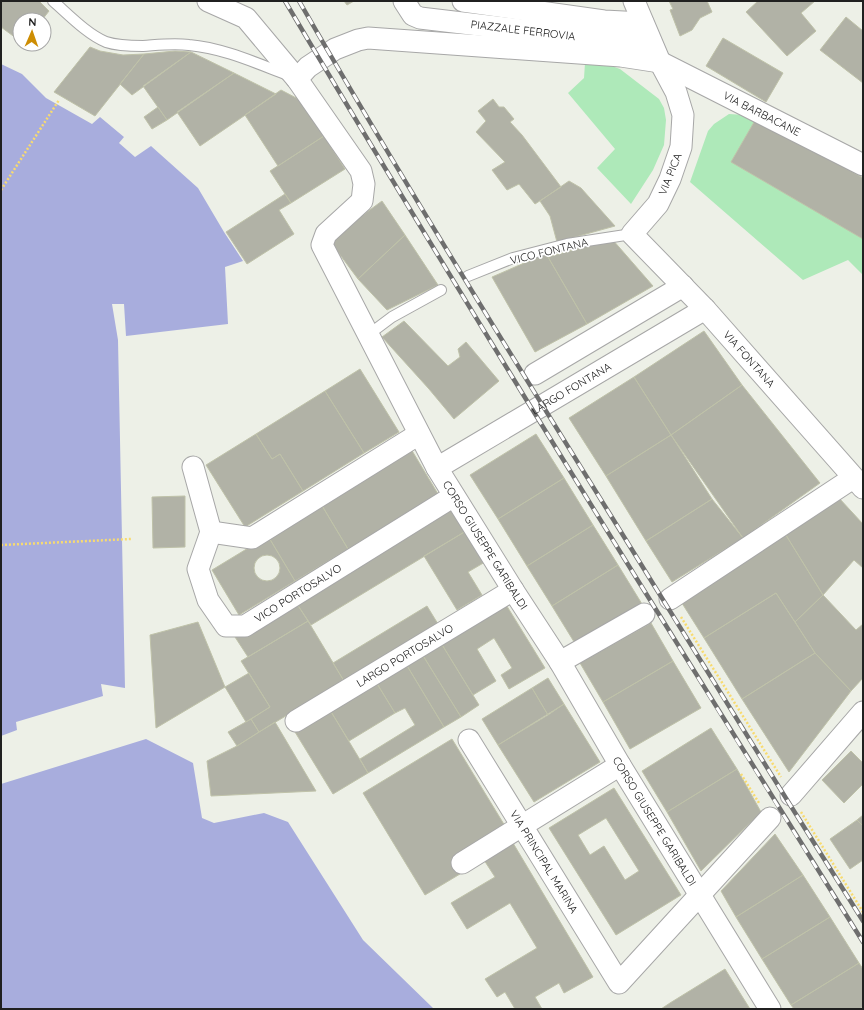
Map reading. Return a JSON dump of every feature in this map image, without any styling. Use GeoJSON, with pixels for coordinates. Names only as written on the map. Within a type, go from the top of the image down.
{"type":"FeatureCollection","features":[{"type":"Feature","properties":{"kind":"street","name":"CORSO GIUSEPPE GARIBALDI"},"geometry":{"type":"LineString","coordinates":[[208,1],[246,18],[302,73],[361,171],[364,184],[362,201],[326,234],[322,245],[437,468],[560,662],[620,765],[770,1009]]}},
{"type":"Feature","properties":{"kind":"street","name":"PIAZZALE FERROVIA"},"geometry":{"type":"LineString","coordinates":[[404,1],[413,15],[420,18],[607,40],[651,42]]}},
{"type":"Feature","properties":{"kind":"street","name":"PIAZZALE FERROVIA"},"geometry":{"type":"LineString","coordinates":[[463,1],[604,21],[643,23]]}},
{"type":"Feature","properties":{"kind":"street","name":"VIA PICA"},"geometry":{"type":"LineString","coordinates":[[632,234],[658,204],[670,179],[681,148],[683,115],[676,92],[660,62],[634,1]]}},
{"type":"Feature","properties":{"kind":"street","name":"VIA BARBACANE"},"geometry":{"type":"LineString","coordinates":[[302,73],[335,49],[358,40],[368,38],[621,56],[660,62],[863,165]]}},
{"type":"Feature","properties":{"kind":"street","name":"VIA FONTANA"},"geometry":{"type":"LineString","coordinates":[[632,234],[705,309],[858,483]]}},
{"type":"Feature","properties":{"kind":"street"},"geometry":{"type":"LineString","coordinates":[[536,374],[683,286]]}},
{"type":"Feature","properties":{"kind":"street","name":"LARGO FONTANA"},"geometry":{"type":"LineString","coordinates":[[437,468],[705,309]]}},
{"type":"Feature","properties":{"kind":"street"},"geometry":{"type":"LineString","coordinates":[[193,467],[211,532],[252,538],[419,434]]}},
{"type":"Feature","properties":{"kind":"street"},"geometry":{"type":"LineString","coordinates":[[670,599],[858,483]]}},
{"type":"Feature","properties":{"kind":"street","name":"VICO PORTOSALVO"},"geometry":{"type":"LineString","coordinates":[[211,532],[198,569],[208,600],[226,626],[245,626],[454,496]]}},
{"type":"Feature","properties":{"kind":"street","name":"LARGO PORTOSALVO"},"geometry":{"type":"LineString","coordinates":[[296,721],[513,590]]}},
{"type":"Feature","properties":{"kind":"street"},"geometry":{"type":"LineString","coordinates":[[560,662],[644,614]]}},
{"type":"Feature","properties":{"kind":"street"},"geometry":{"type":"LineString","coordinates":[[796,803],[809,774],[862,717]]}},
{"type":"Feature","properties":{"kind":"street","name":"VIA PRINCIPAL MARINA"},"geometry":{"type":"LineString","coordinates":[[469,740],[619,983],[700,896]]}},
{"type":"Feature","properties":{"kind":"street"},"geometry":{"type":"LineString","coordinates":[[462,863],[620,765]]}},
{"type":"Feature","properties":{"kind":"street"},"geometry":{"type":"LineString","coordinates":[[700,896],[766,822]]}},
{"type":"Feature","properties":{"kind":"lane"},"geometry":{"type":"LineString","coordinates":[[53,1],[94,36],[107,42],[122,46],[188,44],[209,48],[302,73]]}},
{"type":"Feature","properties":{"kind":"lane","name":"VICO FONTANA"},"geometry":{"type":"LineString","coordinates":[[468,276],[513,258],[567,244],[632,234]]}},
{"type":"Feature","properties":{"kind":"lane"},"geometry":{"type":"LineString","coordinates":[[368,335],[392,317],[441,290]]}},
{"type":"Feature","properties":{"kind":"path"},"geometry":{"type":"LineString","coordinates":[[1,190],[59,100]]}},
{"type":"Feature","properties":{"kind":"path"},"geometry":{"type":"LineString","coordinates":[[1,545],[131,539]]}},
{"type":"Feature","properties":{"kind":"path"},"geometry":{"type":"LineString","coordinates":[[670,599],[782,780],[796,775],[809,774]]}},
{"type":"Feature","properties":{"kind":"path"},"geometry":{"type":"LineString","coordinates":[[741,774],[763,811],[762,816],[766,822]]}},
{"type":"Feature","properties":{"kind":"path"},"geometry":{"type":"LineString","coordinates":[[796,803],[863,912]]}},
{"type":"Feature","properties":{"kind":"green space"},"geometry":{"type":"Polygon","coordinates":[[[585,63],[606,64],[620,69],[659,99],[664,108],[666,120],[664,145],[653,170],[631,204],[597,168],[615,149],[568,93],[584,78],[585,63]]]}},
{"type":"Feature","properties":{"kind":"green space"},"geometry":{"type":"Polygon","coordinates":[[[729,114],[745,115],[863,178],[863,275],[848,260],[803,280],[690,182],[708,131],[714,124],[729,114]]]}},
{"type":"Feature","properties":{"kind":"water"},"geometry":{"type":"Polygon","coordinates":[[[1,64],[22,74],[46,98],[92,124],[100,117],[124,137],[119,143],[135,157],[151,146],[198,188],[243,261],[225,267],[228,324],[126,336],[124,304],[112,304],[118,340],[125,688],[101,684],[103,696],[16,722],[17,730],[1,736],[1,64]]]}},
{"type":"Feature","properties":{"kind":"water"},"geometry":{"type":"Polygon","coordinates":[[[146,739],[193,763],[202,818],[214,823],[264,813],[288,822],[363,940],[434,1009],[1,1009],[1,784],[146,739]]]}},
{"type":"Feature","properties":{"kind":"building"},"geometry":{"type":"Polygon","coordinates":[[[2,1],[39,1],[49,11],[12,12],[12,35],[1,27],[2,1]]]}},
{"type":"Feature","properties":{"kind":"building"},"geometry":{"type":"Polygon","coordinates":[[[344,1],[354,1],[347,5],[344,1]]]}},
{"type":"Feature","properties":{"kind":"building"},"geometry":{"type":"Polygon","coordinates":[[[669,1],[707,1],[712,12],[700,18],[692,30],[680,36],[670,10],[673,9],[669,1]]]}},
{"type":"Feature","properties":{"kind":"building"},"geometry":{"type":"Polygon","coordinates":[[[758,1],[815,1],[801,13],[816,31],[787,56],[746,12],[758,1]]]}},
{"type":"Feature","properties":{"kind":"building"},"geometry":{"type":"Polygon","coordinates":[[[846,17],[863,31],[863,83],[820,50],[846,17]]]}},
{"type":"Feature","properties":{"kind":"building"},"geometry":{"type":"Polygon","coordinates":[[[723,38],[783,73],[766,102],[706,66],[723,38]]]}},
{"type":"Feature","properties":{"kind":"building"},"geometry":{"type":"Polygon","coordinates":[[[90,47],[100,51],[123,55],[144,54],[95,116],[54,92],[90,47]]]}},
{"type":"Feature","properties":{"kind":"building"},"geometry":{"type":"Polygon","coordinates":[[[175,51],[191,52],[132,95],[120,84],[144,54],[175,51]]]}},
{"type":"Feature","properties":{"kind":"building"},"geometry":{"type":"Polygon","coordinates":[[[191,52],[234,73],[167,120],[143,86],[191,52]]]}},
{"type":"Feature","properties":{"kind":"building"},"geometry":{"type":"Polygon","coordinates":[[[234,73],[276,94],[200,146],[177,112],[234,73]]]}},
{"type":"Feature","properties":{"kind":"building"},"geometry":{"type":"Polygon","coordinates":[[[281,90],[302,101],[324,136],[278,166],[245,115],[281,90]]]}},
{"type":"Feature","properties":{"kind":"building"},"geometry":{"type":"Polygon","coordinates":[[[493,99],[499,107],[504,107],[514,119],[510,122],[522,135],[561,187],[535,204],[519,184],[507,190],[492,170],[505,162],[476,132],[486,121],[478,111],[493,99]]]}},
{"type":"Feature","properties":{"kind":"building"},"geometry":{"type":"Polygon","coordinates":[[[158,107],[167,120],[152,129],[144,117],[158,107]]]}},
{"type":"Feature","properties":{"kind":"building"},"geometry":{"type":"Polygon","coordinates":[[[757,117],[863,178],[863,239],[731,162],[757,117]]]}},
{"type":"Feature","properties":{"kind":"building"},"geometry":{"type":"Polygon","coordinates":[[[324,136],[345,169],[291,203],[270,171],[324,136]]]}},
{"type":"Feature","properties":{"kind":"building"},"geometry":{"type":"Polygon","coordinates":[[[569,181],[581,188],[615,226],[557,242],[550,216],[540,201],[569,181]]]}},
{"type":"Feature","properties":{"kind":"building"},"geometry":{"type":"Polygon","coordinates":[[[285,194],[291,203],[279,210],[294,234],[247,264],[226,232],[285,194]]]}},
{"type":"Feature","properties":{"kind":"building"},"geometry":{"type":"Polygon","coordinates":[[[382,201],[405,235],[358,279],[329,240],[382,201]]]}},
{"type":"Feature","properties":{"kind":"building"},"geometry":{"type":"Polygon","coordinates":[[[405,235],[438,285],[387,310],[358,279],[405,235]]]}},
{"type":"Feature","properties":{"kind":"building"},"geometry":{"type":"Polygon","coordinates":[[[612,239],[653,286],[587,324],[548,257],[612,239]]]}},
{"type":"Feature","properties":{"kind":"building"},"geometry":{"type":"Polygon","coordinates":[[[545,254],[587,324],[535,352],[492,277],[545,254]]]}},
{"type":"Feature","properties":{"kind":"building"},"geometry":{"type":"Polygon","coordinates":[[[404,321],[448,366],[460,357],[458,349],[466,342],[499,381],[454,419],[382,337],[404,321]]]}},
{"type":"Feature","properties":{"kind":"building"},"geometry":{"type":"Polygon","coordinates":[[[704,331],[742,385],[671,435],[634,377],[704,331]]]}},
{"type":"Feature","properties":{"kind":"building"},"geometry":{"type":"Polygon","coordinates":[[[360,369],[399,432],[364,453],[325,391],[360,369]]]}},
{"type":"Feature","properties":{"kind":"building"},"geometry":{"type":"Polygon","coordinates":[[[634,377],[671,435],[606,476],[569,418],[634,377]]]}},
{"type":"Feature","properties":{"kind":"building"},"geometry":{"type":"Polygon","coordinates":[[[742,385],[820,483],[743,538],[671,435],[742,385]]]}},
{"type":"Feature","properties":{"kind":"building"},"geometry":{"type":"Polygon","coordinates":[[[325,391],[364,453],[303,491],[280,454],[272,459],[256,434],[325,391]]]}},
{"type":"Feature","properties":{"kind":"building"},"geometry":{"type":"Polygon","coordinates":[[[256,434],[272,459],[280,454],[303,491],[245,527],[206,465],[256,434]]]}},
{"type":"Feature","properties":{"kind":"building"},"geometry":{"type":"Polygon","coordinates":[[[536,434],[564,478],[498,519],[470,475],[536,434]]]}},
{"type":"Feature","properties":{"kind":"building"},"geometry":{"type":"Polygon","coordinates":[[[671,435],[712,499],[646,541],[606,476],[671,435]]]}},
{"type":"Feature","properties":{"kind":"building"},"geometry":{"type":"Polygon","coordinates":[[[411,449],[438,494],[348,549],[321,504],[411,449]]]}},
{"type":"Feature","properties":{"kind":"building"},"geometry":{"type":"Polygon","coordinates":[[[564,478],[593,525],[527,566],[498,519],[564,478]]]}},
{"type":"Feature","properties":{"kind":"building"},"geometry":{"type":"Polygon","coordinates":[[[185,496],[185,547],[153,548],[152,497],[185,496]]]}},
{"type":"Feature","properties":{"kind":"building"},"geometry":{"type":"Polygon","coordinates":[[[839,498],[863,524],[863,568],[854,560],[823,595],[784,532],[839,498]]]}},
{"type":"Feature","properties":{"kind":"building"},"geometry":{"type":"Polygon","coordinates":[[[712,499],[743,538],[672,582],[646,541],[712,499]]]}},
{"type":"Feature","properties":{"kind":"building"},"geometry":{"type":"Polygon","coordinates":[[[321,504],[348,549],[295,581],[268,536],[321,504]]]}},
{"type":"Feature","properties":{"kind":"building"},"geometry":{"type":"Polygon","coordinates":[[[451,506],[466,531],[311,625],[295,601],[451,506]]]}},
{"type":"Feature","properties":{"kind":"building"},"geometry":{"type":"Polygon","coordinates":[[[593,525],[618,565],[552,606],[527,566],[593,525]]]}},
{"type":"Feature","properties":{"kind":"building"},"geometry":{"type":"Polygon","coordinates":[[[466,531],[485,562],[468,572],[482,595],[457,610],[424,556],[466,531]]]}},
{"type":"Feature","properties":{"kind":"building"},"geometry":{"type":"Polygon","coordinates":[[[784,532],[823,595],[795,622],[776,593],[704,638],[680,600],[784,532]]]}},
{"type":"Feature","properties":{"kind":"building"},"geometry":{"type":"Polygon","coordinates":[[[268,536],[295,581],[239,615],[212,570],[268,536]]]}},
{"type":"Feature","properties":{"kind":"building"},"geometry":{"type":"Polygon","coordinates":[[[267,555],[276,559],[280,568],[276,577],[267,581],[258,577],[254,568],[258,559],[267,555]]]}},
{"type":"Feature","properties":{"kind":"building"},"geometry":{"type":"Polygon","coordinates":[[[618,565],[642,604],[576,645],[552,606],[618,565]]]}},
{"type":"Feature","properties":{"kind":"building"},"geometry":{"type":"Polygon","coordinates":[[[776,593],[815,653],[742,699],[704,638],[776,593]]]}},
{"type":"Feature","properties":{"kind":"building"},"geometry":{"type":"Polygon","coordinates":[[[823,595],[856,630],[863,624],[863,678],[851,691],[815,653],[795,622],[823,595]]]}},
{"type":"Feature","properties":{"kind":"building"},"geometry":{"type":"Polygon","coordinates":[[[295,601],[308,621],[248,657],[235,637],[295,601]]]}},
{"type":"Feature","properties":{"kind":"building"},"geometry":{"type":"Polygon","coordinates":[[[505,603],[545,668],[509,689],[501,675],[512,668],[494,638],[477,649],[496,681],[473,695],[441,643],[505,603]]]}},
{"type":"Feature","properties":{"kind":"building"},"geometry":{"type":"Polygon","coordinates":[[[427,606],[438,624],[344,681],[333,663],[427,606]]]}},
{"type":"Feature","properties":{"kind":"building"},"geometry":{"type":"Polygon","coordinates":[[[308,621],[344,681],[259,732],[251,719],[270,707],[241,661],[308,621]]]}},
{"type":"Feature","properties":{"kind":"building"},"geometry":{"type":"Polygon","coordinates":[[[198,622],[225,687],[156,728],[150,635],[198,622]]]}},
{"type":"Feature","properties":{"kind":"building"},"geometry":{"type":"Polygon","coordinates":[[[651,623],[673,661],[603,702],[580,663],[651,623]]]}},
{"type":"Feature","properties":{"kind":"building"},"geometry":{"type":"Polygon","coordinates":[[[441,643],[479,705],[461,717],[422,654],[441,643]]]}},
{"type":"Feature","properties":{"kind":"building"},"geometry":{"type":"Polygon","coordinates":[[[815,653],[851,691],[789,772],[742,699],[815,653]]]}},
{"type":"Feature","properties":{"kind":"building"},"geometry":{"type":"Polygon","coordinates":[[[422,654],[461,717],[444,727],[406,664],[422,654]]]}},
{"type":"Feature","properties":{"kind":"building"},"geometry":{"type":"Polygon","coordinates":[[[673,661],[701,708],[630,749],[603,702],[673,661]]]}},
{"type":"Feature","properties":{"kind":"building"},"geometry":{"type":"Polygon","coordinates":[[[406,664],[444,727],[368,773],[360,759],[415,725],[405,708],[395,713],[376,682],[406,664]]]}},
{"type":"Feature","properties":{"kind":"building"},"geometry":{"type":"Polygon","coordinates":[[[249,673],[270,707],[246,722],[225,687],[249,673]]]}},
{"type":"Feature","properties":{"kind":"building"},"geometry":{"type":"Polygon","coordinates":[[[548,678],[564,704],[548,715],[532,688],[548,678]]]}},
{"type":"Feature","properties":{"kind":"building"},"geometry":{"type":"Polygon","coordinates":[[[376,682],[395,713],[349,741],[330,710],[376,682]]]}},
{"type":"Feature","properties":{"kind":"building"},"geometry":{"type":"Polygon","coordinates":[[[532,688],[548,715],[498,745],[482,719],[532,688]]]}},
{"type":"Feature","properties":{"kind":"building"},"geometry":{"type":"Polygon","coordinates":[[[564,704],[600,762],[534,802],[498,745],[564,704]]]}},
{"type":"Feature","properties":{"kind":"building"},"geometry":{"type":"Polygon","coordinates":[[[330,710],[368,773],[333,794],[295,732],[330,710]]]}},
{"type":"Feature","properties":{"kind":"building"},"geometry":{"type":"Polygon","coordinates":[[[251,719],[259,732],[237,746],[228,732],[251,719]]]}},
{"type":"Feature","properties":{"kind":"building"},"geometry":{"type":"Polygon","coordinates":[[[275,722],[316,791],[211,796],[207,761],[237,746],[275,722]]]}},
{"type":"Feature","properties":{"kind":"building"},"geometry":{"type":"Polygon","coordinates":[[[711,728],[737,769],[667,812],[642,771],[711,728]]]}},
{"type":"Feature","properties":{"kind":"building"},"geometry":{"type":"Polygon","coordinates":[[[452,739],[505,826],[451,859],[460,874],[425,895],[363,793],[452,739]]]}},
{"type":"Feature","properties":{"kind":"building"},"geometry":{"type":"Polygon","coordinates":[[[851,751],[863,763],[863,784],[844,803],[822,780],[851,751]]]}},
{"type":"Feature","properties":{"kind":"building"},"geometry":{"type":"Polygon","coordinates":[[[737,769],[761,812],[701,871],[667,812],[737,769]]]}},
{"type":"Feature","properties":{"kind":"building"},"geometry":{"type":"Polygon","coordinates":[[[614,788],[681,895],[616,935],[549,828],[614,788]],[[606,818],[578,835],[590,855],[604,846],[625,880],[639,871],[606,818]]]}},
{"type":"Feature","properties":{"kind":"building"},"geometry":{"type":"Polygon","coordinates":[[[863,815],[863,826],[857,820],[863,815]]]}},
{"type":"Feature","properties":{"kind":"building"},"geometry":{"type":"Polygon","coordinates":[[[857,820],[863,826],[863,860],[850,869],[830,839],[857,820]]]}},
{"type":"Feature","properties":{"kind":"building"},"geometry":{"type":"Polygon","coordinates":[[[775,834],[803,875],[736,917],[721,891],[775,834]]]}},
{"type":"Feature","properties":{"kind":"building"},"geometry":{"type":"Polygon","coordinates":[[[513,843],[593,977],[564,993],[559,983],[535,997],[542,1009],[515,1009],[505,992],[497,997],[485,979],[537,948],[510,903],[467,929],[451,903],[495,877],[484,860],[513,843]]]}},
{"type":"Feature","properties":{"kind":"building"},"geometry":{"type":"Polygon","coordinates":[[[803,875],[830,917],[762,959],[736,917],[803,875]]]}},
{"type":"Feature","properties":{"kind":"building"},"geometry":{"type":"Polygon","coordinates":[[[830,917],[859,963],[791,1005],[762,959],[830,917]]]}},
{"type":"Feature","properties":{"kind":"building"},"geometry":{"type":"Polygon","coordinates":[[[859,963],[863,969],[863,1007],[859,1009],[794,1009],[791,1005],[859,963]]]}},
{"type":"Feature","properties":{"kind":"building"},"geometry":{"type":"Polygon","coordinates":[[[725,969],[750,1009],[661,1009],[670,1003],[725,969]]]}},
{"type":"Feature","properties":{"kind":"railway"},"geometry":{"type":"LineString","coordinates":[[285,1],[504,363],[863,942]]}},
{"type":"Feature","properties":{"kind":"railway"},"geometry":{"type":"LineString","coordinates":[[299,1],[374,129],[490,321],[863,921]]}}]}
